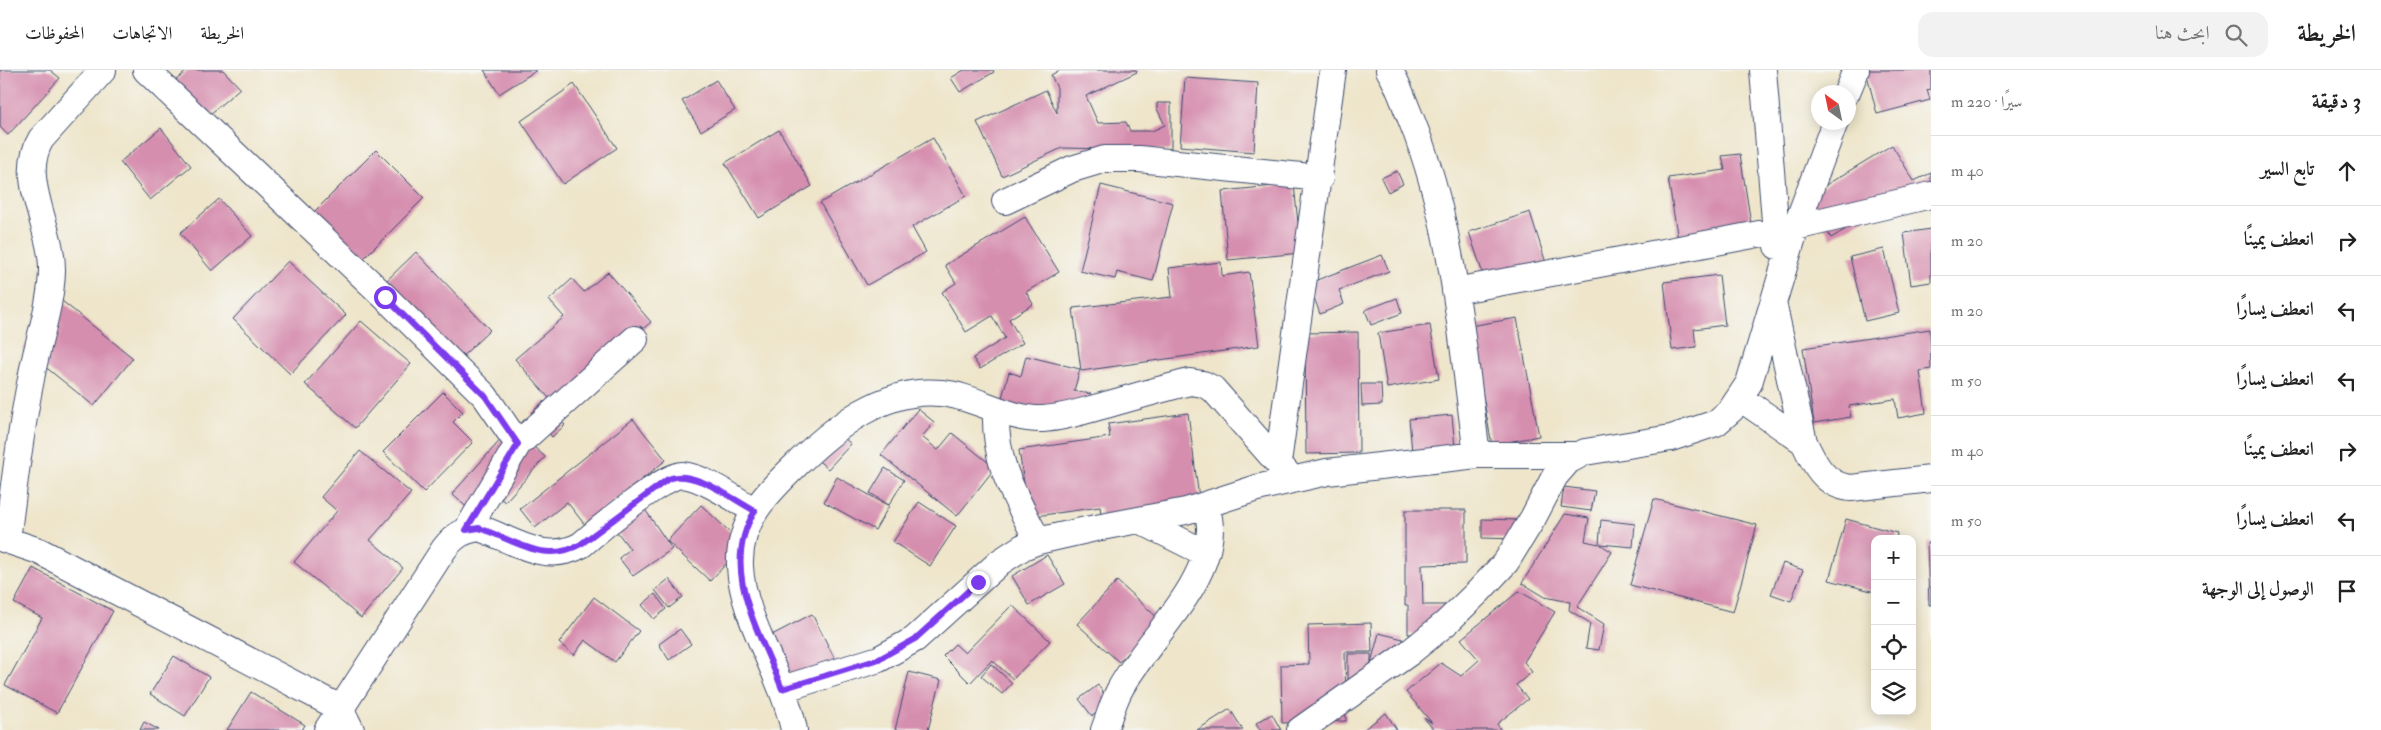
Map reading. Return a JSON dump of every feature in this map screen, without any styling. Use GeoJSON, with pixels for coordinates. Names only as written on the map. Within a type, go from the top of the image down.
{"type":"FeatureCollection","features":[{"type":"Feature","properties":{"kind":"street"},"geometry":{"type":"LineString","coordinates":[[104,70],[35,148],[32,175],[50,249],[52,270],[49,295],[28,392],[3,539],[39,551],[345,719]]}},
{"type":"Feature","properties":{"kind":"street"},"geometry":{"type":"LineString","coordinates":[[146,70],[385,297],[485,396],[518,444]]}},
{"type":"Feature","properties":{"kind":"street"},"geometry":{"type":"LineString","coordinates":[[1286,471],[1333,70]]}},
{"type":"Feature","properties":{"kind":"street"},"geometry":{"type":"LineString","coordinates":[[1389,70],[1423,149],[1438,203],[1455,291],[1477,455]]}},
{"type":"Feature","properties":{"kind":"street"},"geometry":{"type":"LineString","coordinates":[[782,689],[879,659],[915,639],[1000,562],[1023,547],[1038,541],[1207,506],[1248,490],[1286,471],[1327,472],[1477,455],[1577,455],[1671,438],[1716,423],[1731,410],[1749,383],[1781,280],[1786,228],[1763,70]]}},
{"type":"Feature","properties":{"kind":"street"},"geometry":{"type":"LineString","coordinates":[[1850,85],[1856,70]]}},
{"type":"Feature","properties":{"kind":"street"},"geometry":{"type":"LineString","coordinates":[[1786,228],[1830,130]]}},
{"type":"Feature","properties":{"kind":"street"},"geometry":{"type":"LineString","coordinates":[[1005,201],[1072,169],[1104,159],[1138,159],[1320,178]]}},
{"type":"Feature","properties":{"kind":"street"},"geometry":{"type":"LineString","coordinates":[[1455,291],[1786,228],[1931,195]]}},
{"type":"Feature","properties":{"kind":"street"},"geometry":{"type":"LineString","coordinates":[[1774,306],[1804,442],[1814,463],[1823,475],[1841,488],[1862,488],[1931,479]]}},
{"type":"Feature","properties":{"kind":"street"},"geometry":{"type":"LineString","coordinates":[[327,730],[345,719],[444,549],[450,541],[466,530],[518,444],[635,339]]}},
{"type":"Feature","properties":{"kind":"street"},"geometry":{"type":"LineString","coordinates":[[794,730],[782,689],[752,616],[741,581],[742,544],[755,511],[764,496],[811,451],[845,422],[864,410],[905,395],[942,393],[996,410],[1043,419],[1078,413],[1190,382],[1203,384],[1228,403],[1286,471]]}},
{"type":"Feature","properties":{"kind":"street"},"geometry":{"type":"LineString","coordinates":[[1740,398],[1804,442]]}},
{"type":"Feature","properties":{"kind":"street"},"geometry":{"type":"LineString","coordinates":[[996,410],[998,450],[1014,493],[1038,541]]}},
{"type":"Feature","properties":{"kind":"street"},"geometry":{"type":"LineString","coordinates":[[1300,730],[1409,653],[1446,623],[1479,591],[1506,562],[1558,472],[1577,455]]}},
{"type":"Feature","properties":{"kind":"street"},"geometry":{"type":"LineString","coordinates":[[466,530],[479,528],[551,554],[568,552],[656,487],[677,475],[695,478],[755,511]]}},
{"type":"Feature","properties":{"kind":"street"},"geometry":{"type":"LineString","coordinates":[[1104,730],[1119,691],[1177,610],[1196,578],[1205,553],[1210,529],[1207,506]]}},
{"type":"Feature","properties":{"kind":"street"},"geometry":{"type":"LineString","coordinates":[[1141,521],[1205,553]]}},
{"type":"Feature","properties":{"kind":"building"},"geometry":{"type":"Polygon","coordinates":[[[0,70],[50,70],[60,78],[8,135],[0,127],[0,70]]]}},
{"type":"Feature","properties":{"kind":"building"},"geometry":{"type":"Polygon","coordinates":[[[188,70],[223,70],[240,88],[200,123],[168,87],[188,70]]]}},
{"type":"Feature","properties":{"kind":"building"},"geometry":{"type":"Polygon","coordinates":[[[484,70],[537,70],[499,94],[484,70]]]}},
{"type":"Feature","properties":{"kind":"building"},"geometry":{"type":"Polygon","coordinates":[[[964,70],[993,70],[994,72],[960,92],[951,78],[964,70]]]}},
{"type":"Feature","properties":{"kind":"building"},"geometry":{"type":"Polygon","coordinates":[[[1060,70],[1136,70],[1137,72],[1086,96],[1098,123],[1126,122],[1130,131],[1152,131],[1165,125],[1157,109],[1157,103],[1171,103],[1171,150],[1062,148],[1002,176],[977,122],[1046,90],[1057,113],[1057,88],[1051,75],[1060,70]]]}},
{"type":"Feature","properties":{"kind":"building"},"geometry":{"type":"Polygon","coordinates":[[[1931,70],[1931,89],[1927,90],[1930,100],[1877,114],[1866,71],[1931,70]]]}},
{"type":"Feature","properties":{"kind":"building"},"geometry":{"type":"Polygon","coordinates":[[[1185,78],[1258,83],[1254,152],[1180,146],[1185,78]]]}},
{"type":"Feature","properties":{"kind":"building"},"geometry":{"type":"Polygon","coordinates":[[[716,80],[735,110],[701,131],[682,101],[716,80]]]}},
{"type":"Feature","properties":{"kind":"building"},"geometry":{"type":"Polygon","coordinates":[[[574,84],[617,148],[563,184],[521,121],[574,84]]]}},
{"type":"Feature","properties":{"kind":"building"},"geometry":{"type":"Polygon","coordinates":[[[161,128],[191,166],[150,200],[120,162],[161,128]]]}},
{"type":"Feature","properties":{"kind":"building"},"geometry":{"type":"Polygon","coordinates":[[[779,130],[812,186],[759,218],[725,163],[779,130]]]}},
{"type":"Feature","properties":{"kind":"building"},"geometry":{"type":"Polygon","coordinates":[[[933,138],[966,196],[912,227],[926,252],[867,285],[820,203],[933,138]]]}},
{"type":"Feature","properties":{"kind":"building"},"geometry":{"type":"Polygon","coordinates":[[[1892,145],[1914,181],[1931,173],[1931,200],[1916,187],[1831,238],[1806,197],[1892,145]]]}},
{"type":"Feature","properties":{"kind":"building"},"geometry":{"type":"Polygon","coordinates":[[[376,150],[424,198],[354,268],[306,220],[376,150]]]}},
{"type":"Feature","properties":{"kind":"building"},"geometry":{"type":"Polygon","coordinates":[[[1740,154],[1752,230],[1678,240],[1668,178],[1725,170],[1722,156],[1740,154]]]}},
{"type":"Feature","properties":{"kind":"building"},"geometry":{"type":"Polygon","coordinates":[[[1397,171],[1403,184],[1388,192],[1381,178],[1397,171]]]}},
{"type":"Feature","properties":{"kind":"building"},"geometry":{"type":"Polygon","coordinates":[[[1294,184],[1301,253],[1228,260],[1222,191],[1294,184]]]}},
{"type":"Feature","properties":{"kind":"building"},"geometry":{"type":"Polygon","coordinates":[[[1101,185],[1173,203],[1153,281],[1117,272],[1115,279],[1080,271],[1101,185]]]}},
{"type":"Feature","properties":{"kind":"building"},"geometry":{"type":"Polygon","coordinates":[[[219,199],[252,236],[212,271],[180,233],[219,199]]]}},
{"type":"Feature","properties":{"kind":"building"},"geometry":{"type":"Polygon","coordinates":[[[1530,212],[1546,263],[1485,280],[1469,232],[1530,212]]]}},
{"type":"Feature","properties":{"kind":"building"},"geometry":{"type":"Polygon","coordinates":[[[1025,217],[1059,272],[1026,292],[1033,304],[1009,319],[1023,343],[980,369],[973,358],[1005,338],[992,316],[966,332],[942,292],[956,283],[945,265],[1025,217]]]}},
{"type":"Feature","properties":{"kind":"building"},"geometry":{"type":"Polygon","coordinates":[[[1931,229],[1931,282],[1911,285],[1904,233],[1931,229]]]}},
{"type":"Feature","properties":{"kind":"building"},"geometry":{"type":"Polygon","coordinates":[[[1884,249],[1899,313],[1865,321],[1850,257],[1884,249]]]}},
{"type":"Feature","properties":{"kind":"building"},"geometry":{"type":"Polygon","coordinates":[[[416,252],[490,330],[452,366],[378,289],[416,252]]]}},
{"type":"Feature","properties":{"kind":"building"},"geometry":{"type":"Polygon","coordinates":[[[1382,255],[1389,271],[1339,290],[1344,304],[1320,314],[1309,283],[1382,255]]]}},
{"type":"Feature","properties":{"kind":"building"},"geometry":{"type":"Polygon","coordinates":[[[288,261],[346,315],[290,374],[233,319],[288,261]]]}},
{"type":"Feature","properties":{"kind":"building"},"geometry":{"type":"Polygon","coordinates":[[[1221,262],[1222,276],[1249,272],[1259,346],[1081,371],[1073,308],[1172,297],[1169,268],[1221,262]]]}},
{"type":"Feature","properties":{"kind":"building"},"geometry":{"type":"Polygon","coordinates":[[[608,272],[651,322],[555,405],[515,359],[564,317],[549,300],[572,279],[584,292],[608,272]]]}},
{"type":"Feature","properties":{"kind":"building"},"geometry":{"type":"Polygon","coordinates":[[[1719,275],[1725,325],[1694,329],[1696,347],[1672,350],[1664,282],[1719,275]]]}},
{"type":"Feature","properties":{"kind":"building"},"geometry":{"type":"Polygon","coordinates":[[[1397,298],[1402,313],[1371,325],[1365,310],[1397,298]]]}},
{"type":"Feature","properties":{"kind":"building"},"geometry":{"type":"Polygon","coordinates":[[[62,301],[133,358],[94,406],[23,349],[62,301]]]}},
{"type":"Feature","properties":{"kind":"building"},"geometry":{"type":"Polygon","coordinates":[[[1517,318],[1539,436],[1492,445],[1470,326],[1517,318]]]}},
{"type":"Feature","properties":{"kind":"building"},"geometry":{"type":"Polygon","coordinates":[[[361,321],[411,364],[355,428],[305,384],[361,321]]]}},
{"type":"Feature","properties":{"kind":"building"},"geometry":{"type":"Polygon","coordinates":[[[1430,325],[1439,379],[1387,388],[1378,333],[1430,325]]]}},
{"type":"Feature","properties":{"kind":"building"},"geometry":{"type":"Polygon","coordinates":[[[1930,329],[1931,369],[1920,371],[1926,413],[1898,418],[1895,399],[1849,406],[1851,417],[1814,423],[1803,348],[1930,329]]]}},
{"type":"Feature","properties":{"kind":"building"},"geometry":{"type":"Polygon","coordinates":[[[1358,332],[1359,453],[1306,454],[1305,333],[1358,332]]]}},
{"type":"Feature","properties":{"kind":"building"},"geometry":{"type":"Polygon","coordinates":[[[1026,356],[1080,369],[1074,391],[1091,394],[1083,426],[1000,405],[1009,372],[1021,376],[1026,356]]]}},
{"type":"Feature","properties":{"kind":"building"},"geometry":{"type":"Polygon","coordinates":[[[1361,384],[1381,384],[1382,405],[1362,406],[1361,384]]]}},
{"type":"Feature","properties":{"kind":"building"},"geometry":{"type":"Polygon","coordinates":[[[443,392],[463,412],[453,422],[473,442],[424,492],[383,452],[443,392]]]}},
{"type":"Feature","properties":{"kind":"building"},"geometry":{"type":"Polygon","coordinates":[[[544,401],[565,425],[552,437],[531,413],[544,401]]]}},
{"type":"Feature","properties":{"kind":"building"},"geometry":{"type":"Polygon","coordinates":[[[918,409],[934,422],[922,437],[938,450],[952,433],[995,468],[957,516],[881,455],[918,409]]]}},
{"type":"Feature","properties":{"kind":"building"},"geometry":{"type":"Polygon","coordinates":[[[1188,413],[1201,514],[1103,528],[1100,507],[1029,517],[1019,450],[1110,437],[1108,424],[1188,413]]]}},
{"type":"Feature","properties":{"kind":"building"},"geometry":{"type":"Polygon","coordinates":[[[1452,415],[1455,448],[1412,452],[1409,419],[1452,415]]]}},
{"type":"Feature","properties":{"kind":"building"},"geometry":{"type":"Polygon","coordinates":[[[633,419],[666,460],[585,525],[567,502],[535,528],[520,509],[633,419]]]}},
{"type":"Feature","properties":{"kind":"building"},"geometry":{"type":"Polygon","coordinates":[[[512,427],[545,457],[505,502],[492,491],[473,513],[452,494],[512,427]]]}},
{"type":"Feature","properties":{"kind":"building"},"geometry":{"type":"Polygon","coordinates":[[[835,430],[851,444],[828,469],[812,455],[835,430]]]}},
{"type":"Feature","properties":{"kind":"building"},"geometry":{"type":"Polygon","coordinates":[[[360,451],[411,493],[370,540],[403,568],[361,618],[294,562],[337,511],[321,497],[360,451]]]}},
{"type":"Feature","properties":{"kind":"building"},"geometry":{"type":"Polygon","coordinates":[[[885,468],[904,480],[889,505],[870,493],[885,468]]]}},
{"type":"Feature","properties":{"kind":"building"},"geometry":{"type":"Polygon","coordinates":[[[837,477],[889,506],[875,530],[824,502],[837,477]]]}},
{"type":"Feature","properties":{"kind":"building"},"geometry":{"type":"Polygon","coordinates":[[[1564,487],[1595,491],[1591,511],[1561,507],[1564,487]]]}},
{"type":"Feature","properties":{"kind":"building"},"geometry":{"type":"Polygon","coordinates":[[[1654,499],[1757,525],[1733,612],[1630,585],[1654,499]]]}},
{"type":"Feature","properties":{"kind":"building"},"geometry":{"type":"Polygon","coordinates":[[[919,502],[956,526],[930,566],[893,542],[919,502]]]}},
{"type":"Feature","properties":{"kind":"building"},"geometry":{"type":"Polygon","coordinates":[[[701,505],[744,545],[710,581],[667,541],[701,505]]]}},
{"type":"Feature","properties":{"kind":"building"},"geometry":{"type":"Polygon","coordinates":[[[644,508],[672,549],[633,576],[619,558],[630,549],[615,529],[644,508]]]}},
{"type":"Feature","properties":{"kind":"building"},"geometry":{"type":"Polygon","coordinates":[[[1405,510],[1466,510],[1466,564],[1422,565],[1423,605],[1454,605],[1454,634],[1408,634],[1408,605],[1405,605],[1405,510]]]}},
{"type":"Feature","properties":{"kind":"building"},"geometry":{"type":"Polygon","coordinates":[[[1565,514],[1589,518],[1585,541],[1599,544],[1601,520],[1635,524],[1633,547],[1600,544],[1612,552],[1577,607],[1604,624],[1599,650],[1586,648],[1590,623],[1569,610],[1570,602],[1545,597],[1522,583],[1565,514]]]}},
{"type":"Feature","properties":{"kind":"building"},"geometry":{"type":"Polygon","coordinates":[[[1482,519],[1519,520],[1518,539],[1482,538],[1482,519]]]}},
{"type":"Feature","properties":{"kind":"building"},"geometry":{"type":"Polygon","coordinates":[[[1846,519],[1897,533],[1897,535],[1871,535],[1871,591],[1829,580],[1846,519]]]}},
{"type":"Feature","properties":{"kind":"building"},"geometry":{"type":"Polygon","coordinates":[[[1931,542],[1931,605],[1929,605],[1927,543],[1931,542]]]}},
{"type":"Feature","properties":{"kind":"building"},"geometry":{"type":"Polygon","coordinates":[[[1047,555],[1065,584],[1029,605],[1012,576],[1047,555]]]}},
{"type":"Feature","properties":{"kind":"building"},"geometry":{"type":"Polygon","coordinates":[[[1783,563],[1803,570],[1791,601],[1771,594],[1783,563]]]}},
{"type":"Feature","properties":{"kind":"building"},"geometry":{"type":"Polygon","coordinates":[[[33,568],[113,611],[57,713],[5,685],[42,618],[14,603],[33,568]]]}},
{"type":"Feature","properties":{"kind":"building"},"geometry":{"type":"Polygon","coordinates":[[[669,579],[683,597],[669,608],[655,590],[669,579]]]}},
{"type":"Feature","properties":{"kind":"building"},"geometry":{"type":"Polygon","coordinates":[[[1117,581],[1159,619],[1119,662],[1077,624],[1117,581]]]}},
{"type":"Feature","properties":{"kind":"building"},"geometry":{"type":"Polygon","coordinates":[[[1519,591],[1555,612],[1524,662],[1532,672],[1516,685],[1528,699],[1497,724],[1501,730],[1434,730],[1424,718],[1432,723],[1406,692],[1441,663],[1461,676],[1479,660],[1461,639],[1519,591]]]}},
{"type":"Feature","properties":{"kind":"building"},"geometry":{"type":"Polygon","coordinates":[[[655,594],[666,609],[654,619],[642,605],[655,594]]]}},
{"type":"Feature","properties":{"kind":"building"},"geometry":{"type":"Polygon","coordinates":[[[594,597],[639,631],[615,662],[585,640],[574,655],[559,643],[594,597]]]}},
{"type":"Feature","properties":{"kind":"building"},"geometry":{"type":"Polygon","coordinates":[[[1012,605],[1050,641],[1013,679],[992,660],[970,683],[943,656],[955,644],[965,653],[1012,605]]]}},
{"type":"Feature","properties":{"kind":"building"},"geometry":{"type":"Polygon","coordinates":[[[812,614],[837,663],[795,685],[770,636],[812,614]]]}},
{"type":"Feature","properties":{"kind":"building"},"geometry":{"type":"Polygon","coordinates":[[[1371,623],[1372,652],[1345,652],[1346,721],[1282,723],[1281,665],[1309,664],[1308,625],[1371,623]]]}},
{"type":"Feature","properties":{"kind":"building"},"geometry":{"type":"Polygon","coordinates":[[[680,629],[691,644],[669,660],[659,644],[680,629]]]}},
{"type":"Feature","properties":{"kind":"building"},"geometry":{"type":"Polygon","coordinates":[[[1379,633],[1403,639],[1394,675],[1348,695],[1348,654],[1371,654],[1371,663],[1379,633]]]}},
{"type":"Feature","properties":{"kind":"building"},"geometry":{"type":"Polygon","coordinates":[[[174,656],[209,677],[185,716],[150,694],[174,656]]]}},
{"type":"Feature","properties":{"kind":"building"},"geometry":{"type":"Polygon","coordinates":[[[991,664],[1012,683],[1002,694],[981,676],[991,664]]]}},
{"type":"Feature","properties":{"kind":"building"},"geometry":{"type":"Polygon","coordinates":[[[909,672],[941,680],[928,730],[895,730],[909,672]]]}},
{"type":"Feature","properties":{"kind":"building"},"geometry":{"type":"Polygon","coordinates":[[[1098,685],[1110,703],[1092,716],[1079,699],[1098,685]]]}},
{"type":"Feature","properties":{"kind":"building"},"geometry":{"type":"Polygon","coordinates":[[[251,692],[305,725],[302,730],[227,730],[251,692]]]}},
{"type":"Feature","properties":{"kind":"building"},"geometry":{"type":"Polygon","coordinates":[[[1230,709],[1243,730],[1197,730],[1230,709]]]}},
{"type":"Feature","properties":{"kind":"building"},"geometry":{"type":"Polygon","coordinates":[[[1386,713],[1397,730],[1363,730],[1386,713]]]}},
{"type":"Feature","properties":{"kind":"building"},"geometry":{"type":"Polygon","coordinates":[[[1272,714],[1281,730],[1260,730],[1256,723],[1272,714]]]}},
{"type":"Feature","properties":{"kind":"building"},"geometry":{"type":"Polygon","coordinates":[[[144,722],[159,730],[140,730],[144,722]]]}},
{"type":"Feature","properties":{"kind":"route"},"geometry":{"type":"LineString","coordinates":[[385,297],[485,396],[518,444],[466,530],[479,528],[551,554],[568,552],[668,479],[677,475],[695,478],[755,511],[742,544],[741,581],[752,616],[782,689],[879,659],[915,639],[978,582]]}}]}
